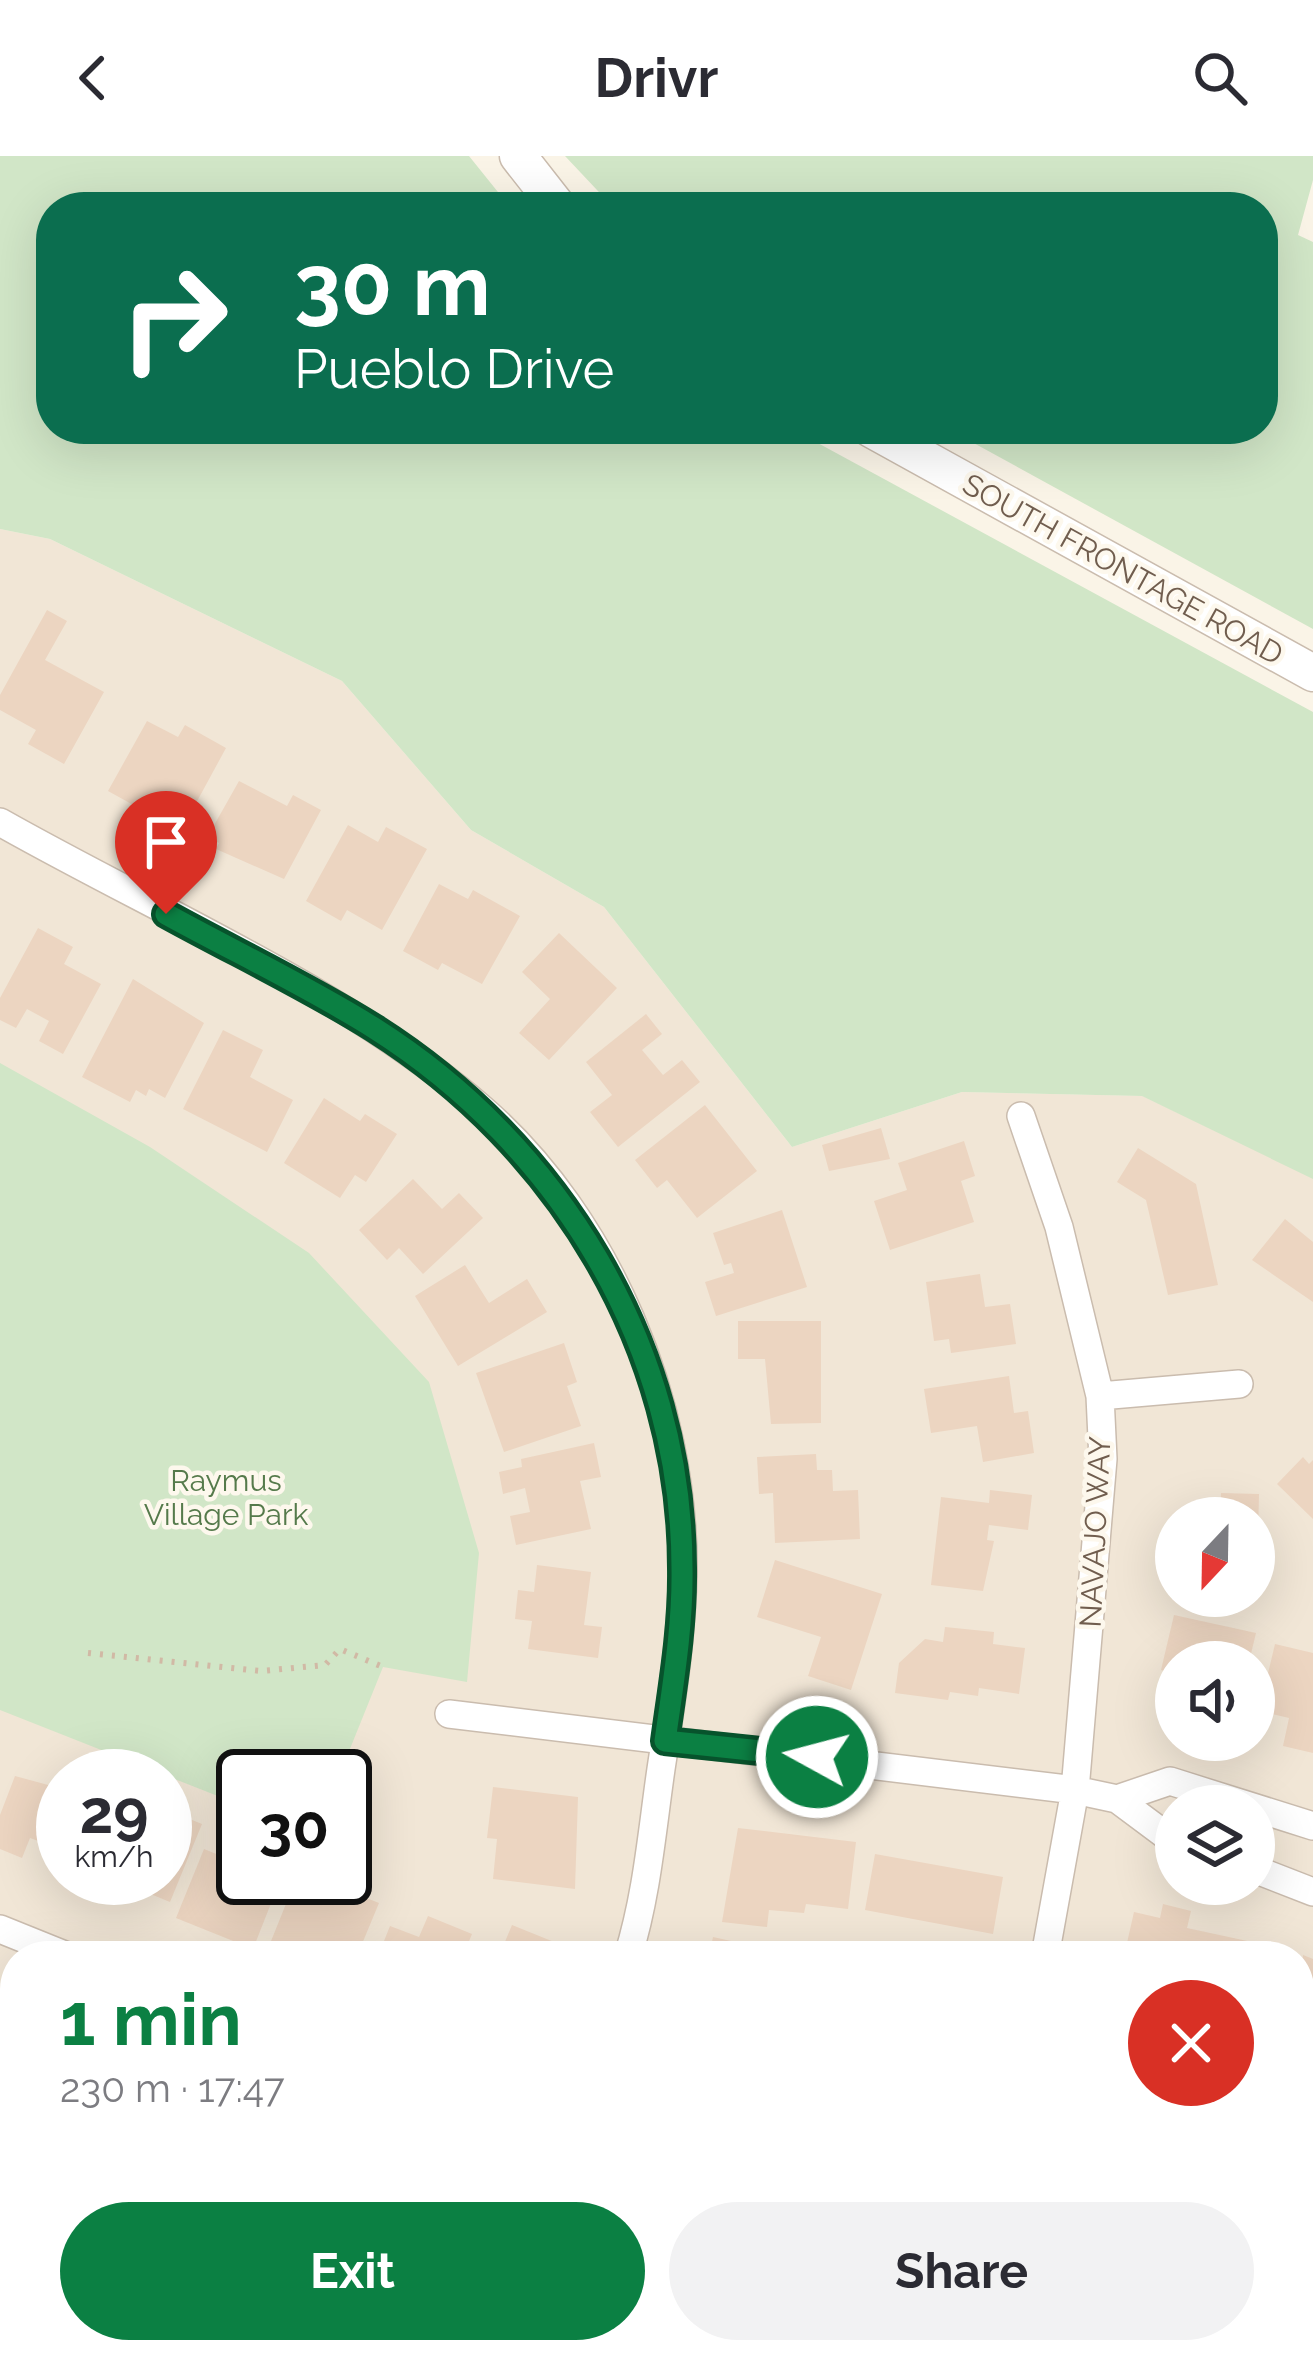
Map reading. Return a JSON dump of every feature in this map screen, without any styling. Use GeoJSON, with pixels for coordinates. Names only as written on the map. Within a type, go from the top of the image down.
{"type":"FeatureCollection","features":[{"type":"Feature","properties":{"kind":"street"},"geometry":{"type":"LineString","coordinates":[[518,156],[546,192]]}},
{"type":"Feature","properties":{"kind":"street","name":"SOUTH FRONTAGE ROAD"},"geometry":{"type":"LineString","coordinates":[[898,444],[1313,673]]}},
{"type":"Feature","properties":{"kind":"street"},"geometry":{"type":"LineString","coordinates":[[0,822],[374,1028],[485,1112],[551,1186],[597,1254],[628,1314],[669,1449],[682,1570],[665,1741],[631,1941]]}},
{"type":"Feature","properties":{"kind":"street","name":"NAVAJO WAY"},"geometry":{"type":"LineString","coordinates":[[1021,1116],[1060,1226],[1100,1396],[1101,1505],[1075,1790],[1048,1941]]}},
{"type":"Feature","properties":{"kind":"street"},"geometry":{"type":"LineString","coordinates":[[1100,1396],[1238,1384]]}},
{"type":"Feature","properties":{"kind":"street"},"geometry":{"type":"LineString","coordinates":[[449,1714],[1075,1790],[1117,1799],[1155,1832]]}},
{"type":"Feature","properties":{"kind":"street"},"geometry":{"type":"LineString","coordinates":[[1117,1799],[1170,1781],[1313,1826]]}},
{"type":"Feature","properties":{"kind":"street"},"geometry":{"type":"LineString","coordinates":[[1275,1877],[1313,1892]]}},
{"type":"Feature","properties":{"kind":"street"},"geometry":{"type":"LineString","coordinates":[[0,1929],[30,1941]]}},
{"type":"Feature","properties":{"kind":"path"},"geometry":{"type":"LineString","coordinates":[[88,1653],[261,1671],[325,1665],[340,1649],[383,1667]]}},
{"type":"Feature","properties":{"kind":"shaded area"},"geometry":{"type":"Polygon","coordinates":[[[0,529],[50,539],[342,681],[471,830],[604,907],[792,1147],[962,1092],[1143,1096],[1313,1178],[1313,1941],[0,1941],[0,529]]]}},
{"type":"Feature","properties":{"kind":"green space"},"geometry":{"type":"Polygon","coordinates":[[[0,156],[469,156],[498,192],[36,192],[36,444],[820,444],[1313,712],[1313,1179],[1142,1096],[962,1092],[792,1147],[604,907],[471,830],[342,681],[50,539],[0,529],[0,156]]]}},
{"type":"Feature","properties":{"kind":"green space"},"geometry":{"type":"Polygon","coordinates":[[[565,156],[1313,156],[1313,180],[1298,235],[1313,242],[1313,629],[975,444],[1278,444],[1278,192],[599,192],[565,156]]]}},
{"type":"Feature","properties":{"kind":"green space","name":"Raymus Village Park"},"geometry":{"type":"Polygon","coordinates":[[[0,1063],[150,1147],[309,1253],[429,1382],[479,1553],[467,1682],[383,1667],[350,1749],[216,1749],[216,1795],[192,1786],[192,1749],[99,1749],[0,1710],[0,1063]]]}},
{"type":"Feature","properties":{"kind":"building"},"geometry":{"type":"Polygon","coordinates":[[[47,610],[67,621],[45,660],[104,692],[64,764],[28,744],[36,730],[0,710],[0,695],[47,610]]]}},
{"type":"Feature","properties":{"kind":"building"},"geometry":{"type":"Polygon","coordinates":[[[147,721],[178,737],[185,725],[226,748],[195,805],[187,801],[173,827],[108,791],[147,721]]]}},
{"type":"Feature","properties":{"kind":"building"},"geometry":{"type":"Polygon","coordinates":[[[239,781],[287,806],[293,795],[321,810],[284,879],[216,849],[219,843],[208,836],[239,781]]]}},
{"type":"Feature","properties":{"kind":"building"},"geometry":{"type":"Polygon","coordinates":[[[348,825],[378,842],[386,827],[427,849],[382,930],[347,910],[341,921],[306,901],[348,825]]]}},
{"type":"Feature","properties":{"kind":"building"},"geometry":{"type":"Polygon","coordinates":[[[439,884],[468,899],[473,890],[520,916],[482,984],[442,963],[438,970],[403,951],[439,884]]]}},
{"type":"Feature","properties":{"kind":"building"},"geometry":{"type":"Polygon","coordinates":[[[38,928],[73,947],[64,964],[101,984],[63,1054],[39,1041],[49,1021],[27,1009],[16,1028],[0,1020],[0,998],[38,928]]]}},
{"type":"Feature","properties":{"kind":"building"},"geometry":{"type":"Polygon","coordinates":[[[559,933],[617,988],[549,1060],[519,1033],[550,999],[522,972],[559,933]]]}},
{"type":"Feature","properties":{"kind":"building"},"geometry":{"type":"Polygon","coordinates":[[[133,979],[204,1023],[165,1098],[149,1089],[146,1096],[136,1090],[130,1102],[82,1077],[133,979]]]}},
{"type":"Feature","properties":{"kind":"building"},"geometry":{"type":"Polygon","coordinates":[[[646,1014],[662,1034],[642,1050],[663,1075],[682,1060],[700,1082],[618,1147],[590,1112],[612,1095],[586,1062],[646,1014]]]}},
{"type":"Feature","properties":{"kind":"building"},"geometry":{"type":"Polygon","coordinates":[[[223,1030],[263,1050],[250,1077],[293,1100],[267,1152],[183,1109],[223,1030]]]}},
{"type":"Feature","properties":{"kind":"building"},"geometry":{"type":"Polygon","coordinates":[[[324,1098],[360,1121],[365,1114],[397,1134],[366,1182],[355,1175],[340,1198],[284,1163],[324,1098]]]}},
{"type":"Feature","properties":{"kind":"building"},"geometry":{"type":"Polygon","coordinates":[[[705,1105],[757,1171],[697,1218],[667,1180],[657,1188],[635,1160],[705,1105]]]}},
{"type":"Feature","properties":{"kind":"building"},"geometry":{"type":"Polygon","coordinates":[[[881,1128],[890,1159],[829,1171],[822,1145],[881,1128]]]}},
{"type":"Feature","properties":{"kind":"building"},"geometry":{"type":"Polygon","coordinates":[[[964,1141],[975,1176],[961,1181],[974,1222],[890,1250],[874,1201],[907,1190],[898,1163],[964,1141]]]}},
{"type":"Feature","properties":{"kind":"building"},"geometry":{"type":"Polygon","coordinates":[[[1138,1148],[1196,1184],[1218,1285],[1168,1295],[1146,1200],[1117,1182],[1138,1148]]]}},
{"type":"Feature","properties":{"kind":"building"},"geometry":{"type":"Polygon","coordinates":[[[413,1179],[442,1209],[459,1193],[483,1218],[423,1274],[399,1248],[387,1260],[359,1230],[413,1179]]]}},
{"type":"Feature","properties":{"kind":"building"},"geometry":{"type":"Polygon","coordinates":[[[782,1210],[807,1287],[716,1316],[705,1282],[734,1273],[731,1263],[724,1265],[713,1233],[782,1210]]]}},
{"type":"Feature","properties":{"kind":"building"},"geometry":{"type":"Polygon","coordinates":[[[1285,1219],[1313,1242],[1313,1302],[1252,1260],[1285,1219]]]}},
{"type":"Feature","properties":{"kind":"building"},"geometry":{"type":"Polygon","coordinates":[[[465,1265],[489,1303],[527,1279],[547,1312],[458,1366],[415,1296],[465,1265]]]}},
{"type":"Feature","properties":{"kind":"building"},"geometry":{"type":"Polygon","coordinates":[[[980,1274],[985,1307],[1010,1304],[1016,1344],[951,1353],[949,1339],[934,1341],[926,1282],[980,1274]]]}},
{"type":"Feature","properties":{"kind":"building"},"geometry":{"type":"Polygon","coordinates":[[[738,1321],[821,1321],[821,1423],[771,1424],[765,1359],[738,1359],[738,1321]]]}},
{"type":"Feature","properties":{"kind":"building"},"geometry":{"type":"Polygon","coordinates":[[[564,1343],[577,1382],[567,1386],[581,1426],[504,1452],[476,1373],[564,1343]]]}},
{"type":"Feature","properties":{"kind":"building"},"geometry":{"type":"Polygon","coordinates":[[[1009,1376],[1014,1413],[1028,1411],[1034,1453],[983,1462],[977,1426],[931,1433],[924,1389],[1009,1376]]]}},
{"type":"Feature","properties":{"kind":"building"},"geometry":{"type":"Polygon","coordinates":[[[594,1443],[601,1477],[580,1481],[591,1529],[516,1545],[510,1516],[530,1512],[525,1488],[503,1494],[499,1472],[522,1467],[521,1459],[594,1443]]]}},
{"type":"Feature","properties":{"kind":"building"},"geometry":{"type":"Polygon","coordinates":[[[816,1454],[817,1470],[832,1470],[833,1491],[858,1490],[860,1539],[775,1543],[773,1493],[759,1494],[757,1457],[816,1454]]]}},
{"type":"Feature","properties":{"kind":"building"},"geometry":{"type":"Polygon","coordinates":[[[1303,1457],[1309,1464],[1313,1460],[1313,1519],[1277,1484],[1303,1457]]]}},
{"type":"Feature","properties":{"kind":"building"},"geometry":{"type":"Polygon","coordinates":[[[990,1490],[1032,1495],[1028,1530],[989,1525],[987,1540],[994,1541],[983,1591],[931,1585],[941,1497],[989,1503],[990,1490]]]}},
{"type":"Feature","properties":{"kind":"building"},"geometry":{"type":"Polygon","coordinates":[[[1221,1493],[1259,1494],[1259,1497],[1221,1497],[1221,1493]]]}},
{"type":"Feature","properties":{"kind":"building"},"geometry":{"type":"Polygon","coordinates":[[[775,1560],[882,1594],[851,1690],[808,1676],[821,1637],[757,1617],[775,1560]]]}},
{"type":"Feature","properties":{"kind":"building"},"geometry":{"type":"Polygon","coordinates":[[[537,1565],[591,1572],[584,1625],[602,1627],[598,1658],[528,1649],[532,1621],[515,1619],[518,1590],[534,1592],[537,1565]]]}},
{"type":"Feature","properties":{"kind":"building"},"geometry":{"type":"Polygon","coordinates":[[[1174,1617],[1256,1633],[1254,1641],[1168,1641],[1174,1617]]]}},
{"type":"Feature","properties":{"kind":"building"},"geometry":{"type":"Polygon","coordinates":[[[945,1627],[994,1632],[993,1644],[1025,1648],[1019,1694],[979,1688],[978,1696],[950,1692],[948,1700],[895,1693],[899,1663],[925,1639],[943,1642],[945,1627]]]}},
{"type":"Feature","properties":{"kind":"building"},"geometry":{"type":"Polygon","coordinates":[[[1275,1644],[1313,1653],[1313,1753],[1283,1746],[1289,1718],[1275,1715],[1275,1644]]]}},
{"type":"Feature","properties":{"kind":"building"},"geometry":{"type":"Polygon","coordinates":[[[15,1776],[36,1782],[36,1840],[30,1838],[22,1858],[0,1849],[0,1815],[15,1776]]]}},
{"type":"Feature","properties":{"kind":"building"},"geometry":{"type":"Polygon","coordinates":[[[493,1787],[578,1797],[575,1889],[493,1879],[497,1839],[487,1838],[493,1787]]]}},
{"type":"Feature","properties":{"kind":"building"},"geometry":{"type":"Polygon","coordinates":[[[192,1820],[202,1824],[192,1848],[192,1820]]]}},
{"type":"Feature","properties":{"kind":"building"},"geometry":{"type":"Polygon","coordinates":[[[738,1828],[856,1842],[848,1909],[806,1904],[804,1913],[769,1910],[767,1927],[722,1922],[738,1828]]]}},
{"type":"Feature","properties":{"kind":"building"},"geometry":{"type":"Polygon","coordinates":[[[204,1849],[216,1854],[216,1905],[270,1905],[256,1941],[233,1941],[176,1918],[181,1905],[192,1905],[192,1879],[204,1849]]]}},
{"type":"Feature","properties":{"kind":"building"},"geometry":{"type":"Polygon","coordinates":[[[875,1854],[1003,1877],[993,1934],[865,1910],[875,1854]]]}},
{"type":"Feature","properties":{"kind":"building"},"geometry":{"type":"Polygon","coordinates":[[[372,1900],[379,1903],[363,1941],[271,1941],[286,1905],[372,1905],[372,1900]]]}},
{"type":"Feature","properties":{"kind":"building"},"geometry":{"type":"Polygon","coordinates":[[[1163,1905],[1191,1911],[1187,1928],[1247,1941],[1127,1941],[1134,1912],[1160,1918],[1163,1905]]]}},
{"type":"Feature","properties":{"kind":"building"},"geometry":{"type":"Polygon","coordinates":[[[428,1916],[472,1934],[469,1941],[384,1941],[390,1926],[419,1937],[428,1916]]]}},
{"type":"Feature","properties":{"kind":"building"},"geometry":{"type":"Polygon","coordinates":[[[512,1925],[552,1941],[505,1941],[512,1925]]]}},
{"type":"Feature","properties":{"kind":"route"},"geometry":{"type":"LineString","coordinates":[[166,914],[374,1028],[485,1112],[551,1186],[597,1254],[628,1314],[654,1387],[673,1468],[682,1570],[665,1741],[817,1757]]}}]}
